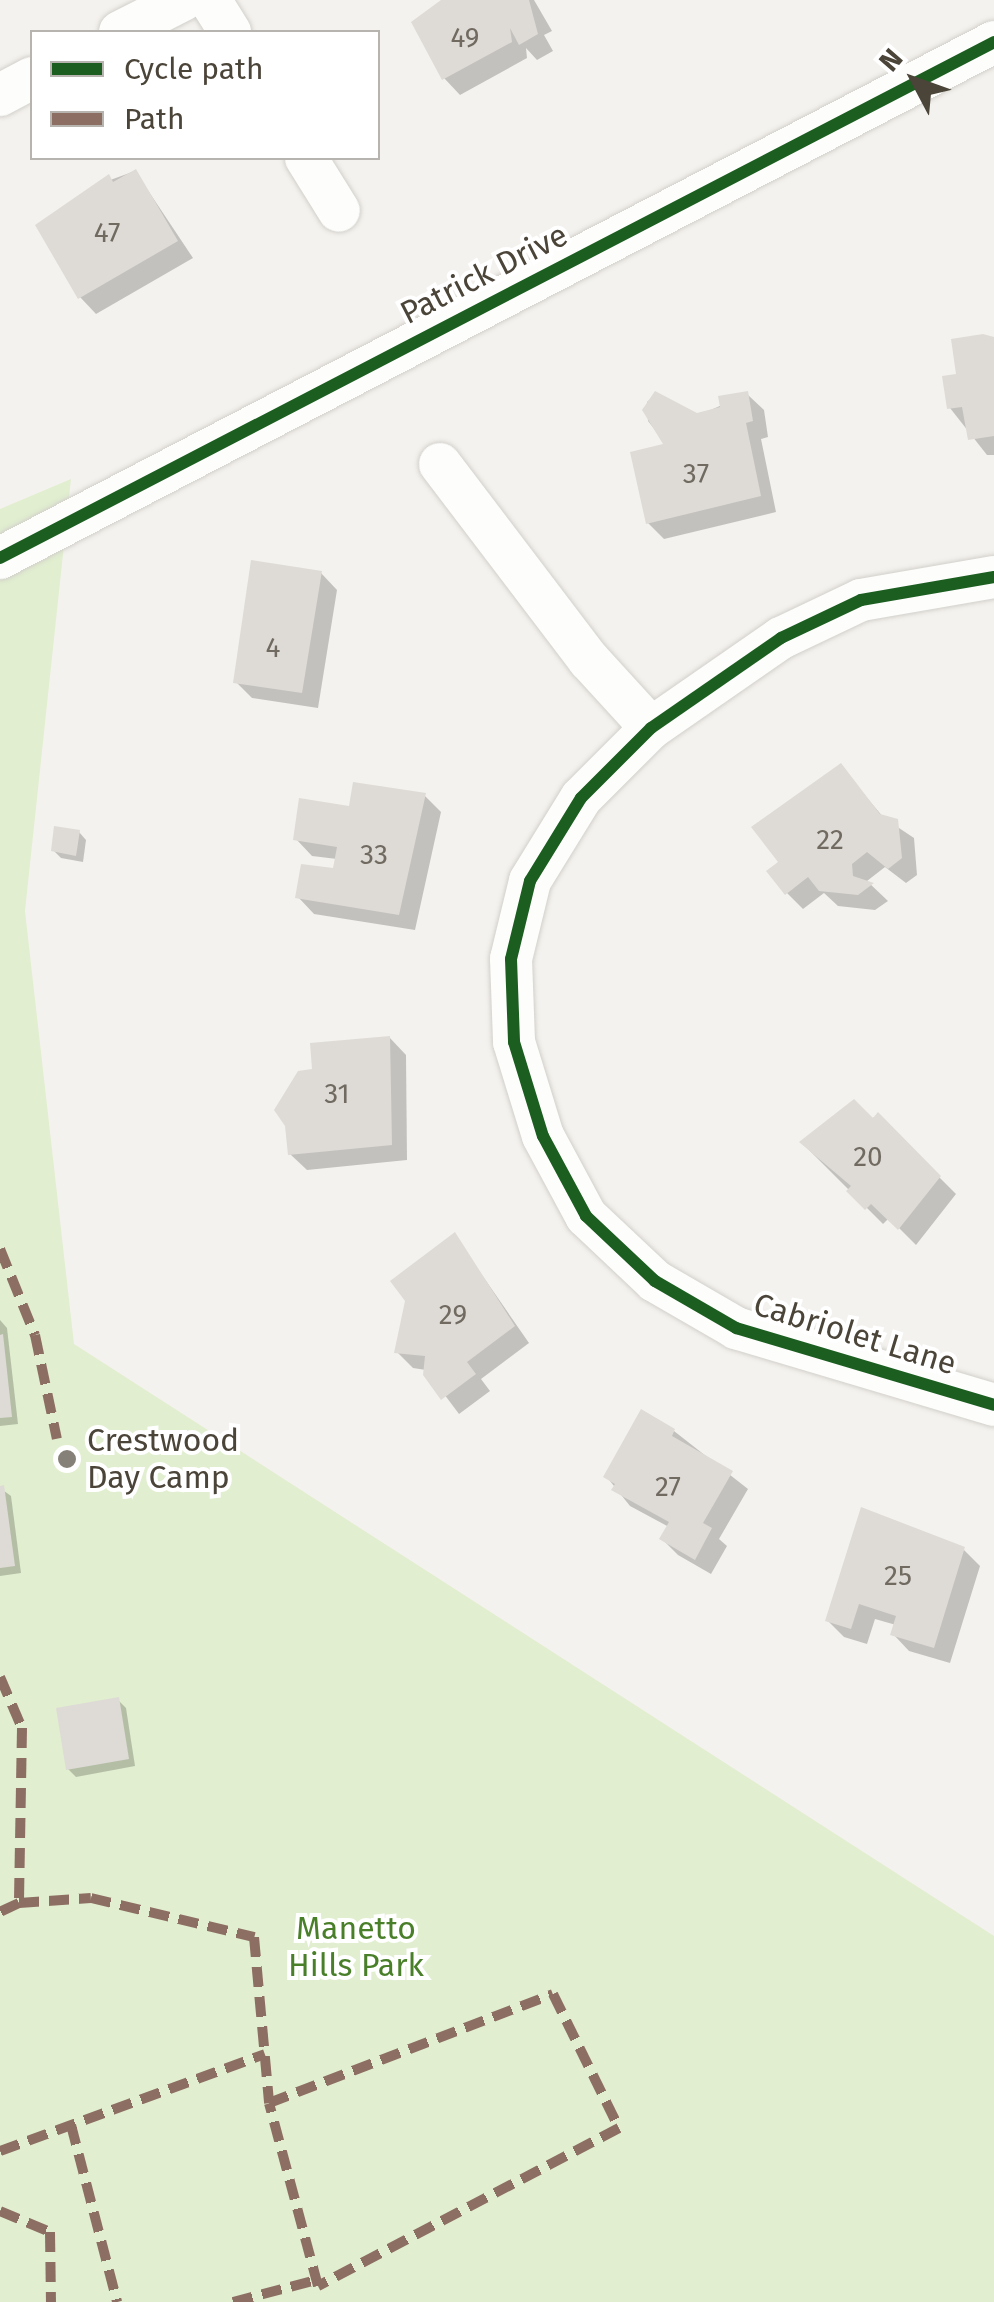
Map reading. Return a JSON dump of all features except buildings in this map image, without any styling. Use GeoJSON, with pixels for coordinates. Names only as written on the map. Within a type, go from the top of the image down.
{"type":"FeatureCollection","features":[{"type":"Feature","properties":{"kind":"street"},"geometry":{"type":"LineString","coordinates":[[124,30],[183,0]]}},
{"type":"Feature","properties":{"kind":"street"},"geometry":{"type":"LineString","coordinates":[[210,0],[229,30]]}},
{"type":"Feature","properties":{"kind":"street","name":"Patrick Drive"},"geometry":{"type":"LineString","coordinates":[[0,558],[994,42]]}},
{"type":"Feature","properties":{"kind":"street"},"geometry":{"type":"LineString","coordinates":[[0,95],[30,79]]}},
{"type":"Feature","properties":{"kind":"street"},"geometry":{"type":"LineString","coordinates":[[307,160],[339,211]]}},
{"type":"Feature","properties":{"kind":"street"},"geometry":{"type":"LineString","coordinates":[[440,464],[589,660],[651,728]]}},
{"type":"Feature","properties":{"kind":"street","name":"Cabriolet Lane"},"geometry":{"type":"LineString","coordinates":[[994,577],[861,600],[782,638],[651,728],[581,798],[530,881],[511,959],[514,1042],[543,1136],[586,1216],[655,1282],[736,1328],[994,1405]]}},
{"type":"Feature","properties":{"kind":"green space","name":"Manetto Hills Park"},"geometry":{"type":"Polygon","coordinates":[[[71,479],[25,911],[74,1344],[994,1936],[994,2302],[0,2302],[0,509],[71,479]]]}},
{"type":"Feature","properties":{"kind":"marked path"},"geometry":{"type":"LineString","coordinates":[[0,1249],[35,1335],[57,1439]]}},
{"type":"Feature","properties":{"kind":"marked path"},"geometry":{"type":"LineString","coordinates":[[0,1677],[22,1728],[19,1903],[0,1912]]}},
{"type":"Feature","properties":{"kind":"marked path"},"geometry":{"type":"LineString","coordinates":[[19,1903],[91,1898],[254,1937],[269,2103],[553,1994],[619,2128],[318,2286],[269,2103]]}},
{"type":"Feature","properties":{"kind":"marked path"},"geometry":{"type":"LineString","coordinates":[[0,2151],[265,2054]]}},
{"type":"Feature","properties":{"kind":"marked path"},"geometry":{"type":"LineString","coordinates":[[71,2125],[117,2302]]}},
{"type":"Feature","properties":{"kind":"marked path"},"geometry":{"type":"LineString","coordinates":[[0,2211],[50,2232],[51,2302]]}},
{"type":"Feature","properties":{"kind":"marked path"},"geometry":{"type":"LineString","coordinates":[[233,2302],[316,2280]]}},
{"type":"Feature","properties":{"kind":"cycle path"},"geometry":{"type":"LineString","coordinates":[[0,558],[994,42]]}},
{"type":"Feature","properties":{"kind":"cycle path"},"geometry":{"type":"LineString","coordinates":[[994,577],[861,600],[781,638],[651,728],[581,798],[530,881],[511,959],[514,1042],[543,1136],[586,1216],[655,1281],[736,1328],[994,1405]]}},
{"type":"Feature","properties":{"kind":"place","name":"Crestwood Day Camp"},"geometry":{"type":"Point","coordinates":[67,1459]}}]}
